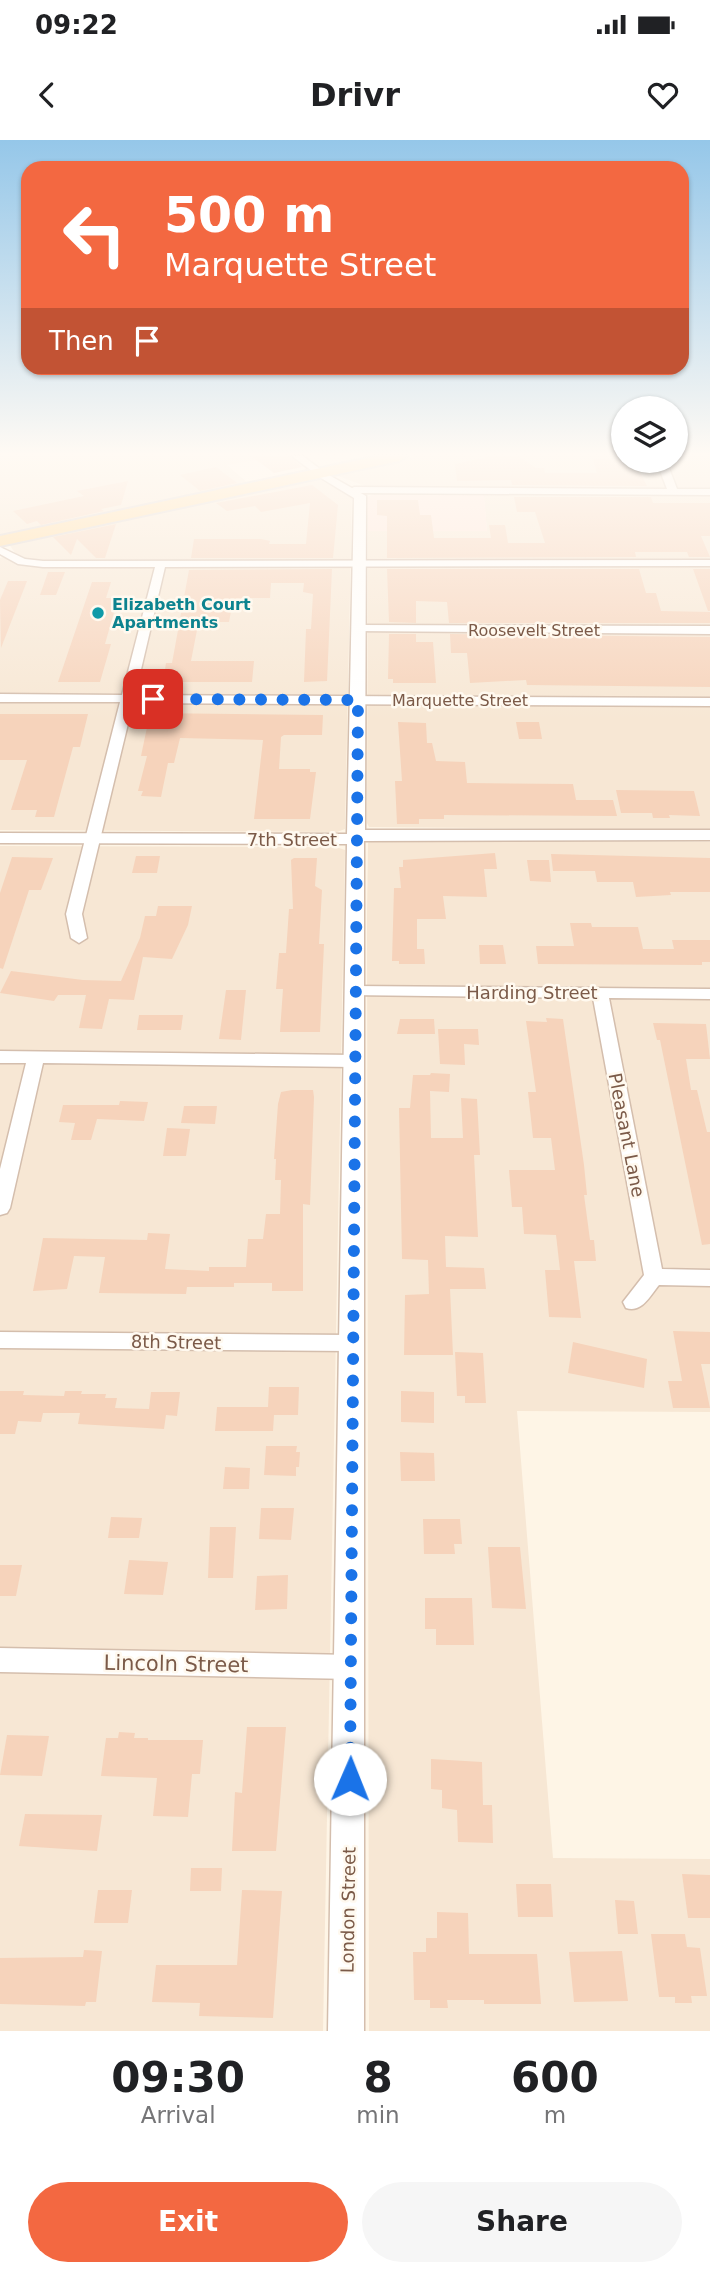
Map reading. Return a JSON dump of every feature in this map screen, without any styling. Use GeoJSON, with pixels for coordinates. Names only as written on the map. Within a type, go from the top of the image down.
{"type":"FeatureCollection","features":[{"type":"Feature","properties":{"kind":"street","name":"London Street"},"geometry":{"type":"LineString","coordinates":[[346,2031],[359,544]]}},
{"type":"Feature","properties":{"kind":"street"},"geometry":{"type":"LineString","coordinates":[[0,550],[16,559],[32,563],[710,563]]}},
{"type":"Feature","properties":{"kind":"street"},"geometry":{"type":"LineString","coordinates":[[79,938],[74,914],[161,563]]}},
{"type":"Feature","properties":{"kind":"street","name":"Roosevelt Street"},"geometry":{"type":"LineString","coordinates":[[359,629],[710,630]]}},
{"type":"Feature","properties":{"kind":"street","name":"Marquette Street"},"geometry":{"type":"LineString","coordinates":[[0,698],[710,702]]}},
{"type":"Feature","properties":{"kind":"street","name":"7th Street"},"geometry":{"type":"LineString","coordinates":[[0,838],[342,839],[373,834],[710,835]]}},
{"type":"Feature","properties":{"kind":"street","name":"Harding Street"},"geometry":{"type":"LineString","coordinates":[[354,991],[710,994]]}},
{"type":"Feature","properties":{"kind":"street","name":"Pleasant Lane"},"geometry":{"type":"LineString","coordinates":[[600,993],[654,1277]]}},
{"type":"Feature","properties":{"kind":"street"},"geometry":{"type":"LineString","coordinates":[[0,1057],[354,1061]]}},
{"type":"Feature","properties":{"kind":"street"},"geometry":{"type":"LineString","coordinates":[[0,1208],[36,1057]]}},
{"type":"Feature","properties":{"kind":"street"},"geometry":{"type":"LineString","coordinates":[[633,1302],[654,1277],[710,1278]]}},
{"type":"Feature","properties":{"kind":"street","name":"8th Street"},"geometry":{"type":"LineString","coordinates":[[0,1340],[351,1343]]}},
{"type":"Feature","properties":{"kind":"street","name":"Lincoln Street"},"geometry":{"type":"LineString","coordinates":[[0,1660],[351,1667]]}},
{"type":"Feature","properties":{"kind":"shaded area"},"geometry":{"type":"Polygon","coordinates":[[[9,544],[351,544],[345,829],[337,832],[0,830],[0,558],[15,553],[9,544]]]}},
{"type":"Feature","properties":{"kind":"shaded area"},"geometry":{"type":"Polygon","coordinates":[[[368,544],[710,544],[710,830],[369,827],[368,544]]]}},
{"type":"Feature","properties":{"kind":"shaded area"},"geometry":{"type":"Polygon","coordinates":[[[370,840],[710,842],[710,1412],[517,1411],[553,1858],[710,1859],[710,2031],[369,2031],[367,916],[370,840]]]}},
{"type":"Feature","properties":{"kind":"shaded area"},"geometry":{"type":"Polygon","coordinates":[[[0,846],[336,847],[345,850],[323,2031],[0,2031],[0,846]]]}},
{"type":"Feature","properties":{"kind":"building"},"geometry":{"type":"Polygon","coordinates":[[[60,544],[75,544],[71,555],[60,544]]]}},
{"type":"Feature","properties":{"kind":"building"},"geometry":{"type":"Polygon","coordinates":[[[82,544],[109,544],[105,558],[96,558],[82,544]]]}},
{"type":"Feature","properties":{"kind":"building"},"geometry":{"type":"Polygon","coordinates":[[[193,544],[334,544],[333,558],[191,558],[193,544]]]}},
{"type":"Feature","properties":{"kind":"building"},"geometry":{"type":"Polygon","coordinates":[[[387,544],[705,544],[710,557],[689,557],[687,552],[635,552],[636,557],[387,558],[387,544]]]}},
{"type":"Feature","properties":{"kind":"building"},"geometry":{"type":"Polygon","coordinates":[[[332,569],[327,681],[304,682],[306,629],[311,629],[313,594],[303,592],[304,583],[271,583],[270,598],[241,598],[240,606],[232,606],[229,622],[200,622],[191,661],[254,661],[252,682],[163,682],[166,663],[172,663],[189,570],[332,569]]]}},
{"type":"Feature","properties":{"kind":"building"},"geometry":{"type":"Polygon","coordinates":[[[387,569],[639,569],[646,593],[656,593],[661,611],[710,612],[710,623],[449,623],[447,602],[416,601],[416,623],[389,622],[387,569]]]}},
{"type":"Feature","properties":{"kind":"building"},"geometry":{"type":"Polygon","coordinates":[[[693,569],[710,569],[710,611],[708,611],[693,569]]]}},
{"type":"Feature","properties":{"kind":"building"},"geometry":{"type":"Polygon","coordinates":[[[48,572],[65,572],[56,595],[40,595],[48,572]]]}},
{"type":"Feature","properties":{"kind":"building"},"geometry":{"type":"Polygon","coordinates":[[[8,581],[27,581],[1,648],[0,600],[8,581]]]}},
{"type":"Feature","properties":{"kind":"building"},"geometry":{"type":"Polygon","coordinates":[[[92,582],[111,582],[106,598],[118,598],[105,644],[111,644],[100,682],[58,682],[92,582]]]}},
{"type":"Feature","properties":{"kind":"building"},"geometry":{"type":"Polygon","coordinates":[[[389,634],[416,634],[416,642],[433,642],[436,683],[393,683],[393,679],[388,679],[389,634]]]}},
{"type":"Feature","properties":{"kind":"building"},"geometry":{"type":"Polygon","coordinates":[[[450,634],[710,637],[710,687],[527,685],[526,680],[470,683],[467,653],[451,653],[450,634]]]}},
{"type":"Feature","properties":{"kind":"building"},"geometry":{"type":"Polygon","coordinates":[[[150,713],[323,715],[322,735],[281,737],[279,769],[310,769],[310,772],[316,772],[310,819],[254,819],[263,740],[180,738],[174,763],[168,763],[161,797],[141,796],[143,791],[138,791],[147,756],[141,756],[150,713]]]}},
{"type":"Feature","properties":{"kind":"building"},"geometry":{"type":"Polygon","coordinates":[[[0,714],[88,714],[80,747],[73,747],[54,817],[35,817],[37,810],[11,810],[27,760],[0,760],[0,714]]]}},
{"type":"Feature","properties":{"kind":"building"},"geometry":{"type":"Polygon","coordinates":[[[398,722],[426,723],[427,743],[432,743],[436,761],[465,762],[467,783],[573,784],[576,800],[613,800],[617,816],[444,815],[444,819],[419,819],[419,824],[397,824],[395,781],[402,781],[398,722]]]}},
{"type":"Feature","properties":{"kind":"building"},"geometry":{"type":"Polygon","coordinates":[[[516,722],[539,722],[542,739],[519,739],[516,722]]]}},
{"type":"Feature","properties":{"kind":"building"},"geometry":{"type":"Polygon","coordinates":[[[616,790],[694,791],[700,816],[669,815],[670,818],[653,818],[652,813],[621,813],[616,790]]]}},
{"type":"Feature","properties":{"kind":"building"},"geometry":{"type":"Polygon","coordinates":[[[495,853],[497,869],[484,869],[487,897],[443,896],[446,919],[417,919],[417,949],[424,949],[425,964],[399,964],[399,961],[392,961],[394,888],[401,888],[399,867],[403,867],[403,860],[495,853]]]}},
{"type":"Feature","properties":{"kind":"building"},"geometry":{"type":"Polygon","coordinates":[[[551,854],[710,858],[710,892],[670,892],[671,895],[636,897],[633,882],[597,882],[595,871],[553,871],[551,854]]]}},
{"type":"Feature","properties":{"kind":"building"},"geometry":{"type":"Polygon","coordinates":[[[136,856],[160,856],[157,873],[132,873],[136,856]]]}},
{"type":"Feature","properties":{"kind":"building"},"geometry":{"type":"Polygon","coordinates":[[[12,857],[53,858],[41,890],[29,890],[3,969],[0,968],[0,893],[12,857]]]}},
{"type":"Feature","properties":{"kind":"building"},"geometry":{"type":"Polygon","coordinates":[[[317,858],[315,886],[322,890],[319,944],[324,944],[320,1032],[280,1032],[283,989],[276,989],[279,953],[286,953],[289,909],[293,909],[291,860],[317,858]]]}},
{"type":"Feature","properties":{"kind":"building"},"geometry":{"type":"Polygon","coordinates":[[[527,860],[549,860],[551,882],[530,881],[527,860]]]}},
{"type":"Feature","properties":{"kind":"building"},"geometry":{"type":"Polygon","coordinates":[[[158,906],[192,906],[188,925],[172,959],[143,957],[134,1000],[109,999],[102,1029],[79,1028],[86,995],[58,995],[54,1001],[0,993],[11,971],[83,980],[121,981],[140,938],[145,916],[156,916],[158,906]]]}},
{"type":"Feature","properties":{"kind":"building"},"geometry":{"type":"Polygon","coordinates":[[[570,923],[591,923],[592,927],[638,927],[643,949],[674,949],[672,940],[710,940],[710,962],[702,962],[702,965],[538,964],[536,946],[574,946],[570,923]]]}},
{"type":"Feature","properties":{"kind":"building"},"geometry":{"type":"Polygon","coordinates":[[[479,945],[503,945],[506,964],[480,964],[479,945]]]}},
{"type":"Feature","properties":{"kind":"building"},"geometry":{"type":"Polygon","coordinates":[[[226,990],[246,990],[241,1040],[219,1039],[226,990]]]}},
{"type":"Feature","properties":{"kind":"building"},"geometry":{"type":"Polygon","coordinates":[[[139,1015],[183,1015],[181,1030],[137,1030],[139,1015]]]}},
{"type":"Feature","properties":{"kind":"building"},"geometry":{"type":"Polygon","coordinates":[[[546,1018],[563,1019],[584,1165],[587,1195],[584,1195],[590,1240],[594,1240],[596,1261],[574,1261],[581,1318],[549,1317],[545,1270],[560,1270],[556,1235],[524,1234],[522,1207],[512,1207],[509,1170],[555,1170],[551,1138],[533,1138],[528,1092],[536,1092],[526,1021],[547,1022],[546,1018]]]}},
{"type":"Feature","properties":{"kind":"building"},"geometry":{"type":"Polygon","coordinates":[[[400,1019],[434,1019],[435,1034],[397,1034],[400,1019]]]}},
{"type":"Feature","properties":{"kind":"building"},"geometry":{"type":"Polygon","coordinates":[[[653,1023],[706,1024],[710,1059],[686,1059],[691,1090],[697,1090],[707,1132],[710,1132],[710,1244],[702,1245],[660,1040],[657,1040],[653,1023]]]}},
{"type":"Feature","properties":{"kind":"building"},"geometry":{"type":"Polygon","coordinates":[[[438,1029],[478,1029],[479,1045],[464,1044],[465,1065],[440,1064],[438,1029]]]}},
{"type":"Feature","properties":{"kind":"building"},"geometry":{"type":"Polygon","coordinates":[[[450,1074],[449,1092],[430,1091],[431,1138],[463,1138],[461,1098],[477,1099],[480,1155],[474,1155],[478,1237],[445,1236],[446,1267],[484,1268],[486,1289],[450,1289],[453,1355],[404,1355],[405,1295],[429,1294],[428,1260],[402,1259],[399,1108],[410,1108],[413,1075],[450,1074]]]}},
{"type":"Feature","properties":{"kind":"building"},"geometry":{"type":"Polygon","coordinates":[[[313,1090],[314,1097],[310,1205],[303,1204],[303,1291],[272,1291],[272,1283],[234,1283],[234,1287],[187,1287],[186,1294],[99,1293],[105,1257],[74,1256],[67,1289],[33,1291],[43,1238],[147,1240],[148,1233],[170,1234],[165,1269],[209,1271],[209,1267],[246,1267],[248,1239],[263,1239],[266,1214],[280,1214],[281,1180],[275,1180],[274,1159],[278,1104],[281,1092],[313,1090]]]}},
{"type":"Feature","properties":{"kind":"building"},"geometry":{"type":"Polygon","coordinates":[[[120,1101],[148,1102],[144,1121],[97,1119],[91,1140],[71,1140],[75,1123],[59,1122],[63,1105],[119,1105],[120,1101]]]}},
{"type":"Feature","properties":{"kind":"building"},"geometry":{"type":"Polygon","coordinates":[[[184,1106],[217,1106],[215,1124],[181,1123],[184,1106]]]}},
{"type":"Feature","properties":{"kind":"building"},"geometry":{"type":"Polygon","coordinates":[[[167,1128],[190,1129],[186,1156],[163,1156],[167,1128]]]}},
{"type":"Feature","properties":{"kind":"building"},"geometry":{"type":"Polygon","coordinates":[[[673,1331],[710,1332],[710,1364],[701,1364],[710,1408],[673,1408],[668,1381],[682,1381],[673,1331]]]}},
{"type":"Feature","properties":{"kind":"building"},"geometry":{"type":"Polygon","coordinates":[[[573,1342],[647,1359],[644,1388],[568,1373],[573,1342]]]}},
{"type":"Feature","properties":{"kind":"building"},"geometry":{"type":"Polygon","coordinates":[[[455,1352],[483,1353],[486,1403],[465,1403],[465,1396],[457,1396],[455,1352]]]}},
{"type":"Feature","properties":{"kind":"building"},"geometry":{"type":"Polygon","coordinates":[[[269,1387],[299,1387],[298,1415],[274,1415],[273,1431],[215,1431],[217,1407],[268,1407],[269,1387]]]}},
{"type":"Feature","properties":{"kind":"building"},"geometry":{"type":"Polygon","coordinates":[[[0,1391],[24,1391],[23,1395],[64,1396],[65,1391],[82,1391],[81,1394],[106,1394],[105,1398],[117,1398],[115,1408],[149,1409],[151,1392],[180,1392],[177,1416],[166,1415],[164,1429],[78,1424],[80,1413],[43,1413],[41,1422],[18,1421],[15,1434],[0,1434],[0,1391]]]}},
{"type":"Feature","properties":{"kind":"building"},"geometry":{"type":"Polygon","coordinates":[[[401,1391],[434,1392],[434,1423],[401,1422],[401,1391]]]}},
{"type":"Feature","properties":{"kind":"building"},"geometry":{"type":"Polygon","coordinates":[[[266,1446],[297,1446],[296,1452],[300,1452],[296,1476],[264,1475],[266,1446]]]}},
{"type":"Feature","properties":{"kind":"building"},"geometry":{"type":"Polygon","coordinates":[[[400,1452],[434,1453],[435,1481],[401,1481],[400,1452]]]}},
{"type":"Feature","properties":{"kind":"building"},"geometry":{"type":"Polygon","coordinates":[[[225,1467],[250,1468],[249,1489],[223,1489],[225,1467]]]}},
{"type":"Feature","properties":{"kind":"building"},"geometry":{"type":"Polygon","coordinates":[[[261,1508],[294,1508],[291,1540],[259,1539],[261,1508]]]}},
{"type":"Feature","properties":{"kind":"building"},"geometry":{"type":"Polygon","coordinates":[[[111,1517],[142,1518],[139,1538],[108,1538],[111,1517]]]}},
{"type":"Feature","properties":{"kind":"building"},"geometry":{"type":"Polygon","coordinates":[[[423,1519],[460,1519],[462,1544],[454,1544],[455,1554],[424,1554],[423,1519]]]}},
{"type":"Feature","properties":{"kind":"building"},"geometry":{"type":"Polygon","coordinates":[[[210,1527],[236,1527],[233,1578],[208,1578],[210,1527]]]}},
{"type":"Feature","properties":{"kind":"building"},"geometry":{"type":"Polygon","coordinates":[[[488,1547],[520,1547],[526,1609],[492,1608],[488,1547]]]}},
{"type":"Feature","properties":{"kind":"building"},"geometry":{"type":"Polygon","coordinates":[[[129,1560],[168,1562],[163,1595],[124,1594],[129,1560]]]}},
{"type":"Feature","properties":{"kind":"building"},"geometry":{"type":"Polygon","coordinates":[[[0,1565],[22,1565],[16,1596],[0,1596],[0,1565]]]}},
{"type":"Feature","properties":{"kind":"building"},"geometry":{"type":"Polygon","coordinates":[[[288,1575],[287,1609],[255,1610],[257,1576],[288,1575]]]}},
{"type":"Feature","properties":{"kind":"building"},"geometry":{"type":"Polygon","coordinates":[[[425,1598],[472,1598],[474,1645],[436,1645],[436,1629],[425,1629],[425,1598]]]}},
{"type":"Feature","properties":{"kind":"building"},"geometry":{"type":"Polygon","coordinates":[[[247,1727],[286,1727],[276,1851],[232,1851],[235,1792],[242,1793],[247,1727]]]}},
{"type":"Feature","properties":{"kind":"building"},"geometry":{"type":"Polygon","coordinates":[[[119,1732],[135,1733],[134,1738],[148,1740],[203,1740],[200,1774],[192,1774],[188,1817],[153,1816],[157,1778],[101,1776],[106,1738],[118,1738],[119,1732]]]}},
{"type":"Feature","properties":{"kind":"building"},"geometry":{"type":"Polygon","coordinates":[[[7,1735],[49,1736],[42,1776],[0,1775],[7,1735]]]}},
{"type":"Feature","properties":{"kind":"building"},"geometry":{"type":"Polygon","coordinates":[[[431,1759],[482,1762],[483,1805],[492,1805],[493,1843],[458,1842],[457,1810],[442,1808],[442,1790],[431,1789],[431,1759]]]}},
{"type":"Feature","properties":{"kind":"building"},"geometry":{"type":"Polygon","coordinates":[[[25,1814],[102,1815],[97,1851],[19,1846],[25,1814]]]}},
{"type":"Feature","properties":{"kind":"building"},"geometry":{"type":"Polygon","coordinates":[[[191,1868],[222,1868],[221,1891],[190,1891],[191,1868]]]}},
{"type":"Feature","properties":{"kind":"building"},"geometry":{"type":"Polygon","coordinates":[[[682,1874],[710,1875],[710,1918],[688,1918],[682,1874]]]}},
{"type":"Feature","properties":{"kind":"building"},"geometry":{"type":"Polygon","coordinates":[[[516,1884],[551,1884],[553,1917],[518,1917],[516,1884]]]}},
{"type":"Feature","properties":{"kind":"building"},"geometry":{"type":"Polygon","coordinates":[[[98,1890],[132,1890],[128,1923],[94,1923],[98,1890]]]}},
{"type":"Feature","properties":{"kind":"building"},"geometry":{"type":"Polygon","coordinates":[[[242,1890],[282,1891],[273,2018],[199,2016],[200,2003],[152,2002],[156,1965],[237,1965],[242,1890]]]}},
{"type":"Feature","properties":{"kind":"building"},"geometry":{"type":"Polygon","coordinates":[[[615,1900],[634,1901],[638,1934],[618,1934],[615,1900]]]}},
{"type":"Feature","properties":{"kind":"building"},"geometry":{"type":"Polygon","coordinates":[[[437,1912],[468,1913],[469,1954],[537,1954],[541,2004],[484,2004],[484,2000],[447,2000],[448,2008],[430,2008],[430,2000],[414,2000],[413,1952],[426,1952],[426,1938],[437,1938],[437,1912]]]}},
{"type":"Feature","properties":{"kind":"building"},"geometry":{"type":"Polygon","coordinates":[[[651,1934],[685,1934],[687,1947],[700,1948],[707,1996],[691,1996],[692,2003],[675,2003],[675,1997],[659,1997],[651,1934]]]}},
{"type":"Feature","properties":{"kind":"building"},"geometry":{"type":"Polygon","coordinates":[[[84,1950],[102,1951],[96,2002],[86,2002],[85,2006],[0,2004],[0,1958],[83,1957],[84,1950]]]}},
{"type":"Feature","properties":{"kind":"building"},"geometry":{"type":"Polygon","coordinates":[[[622,1951],[628,2001],[574,2002],[569,1952],[622,1951]]]}},
{"type":"Feature","properties":{"kind":"place","name":"Elizabeth Court Apartments"},"geometry":{"type":"Point","coordinates":[98,613]}},
{"type":"Feature","properties":{"kind":"route"},"geometry":{"type":"LineString","coordinates":[[153,699],[358,700],[355,778],[350,1779]]}}]}
